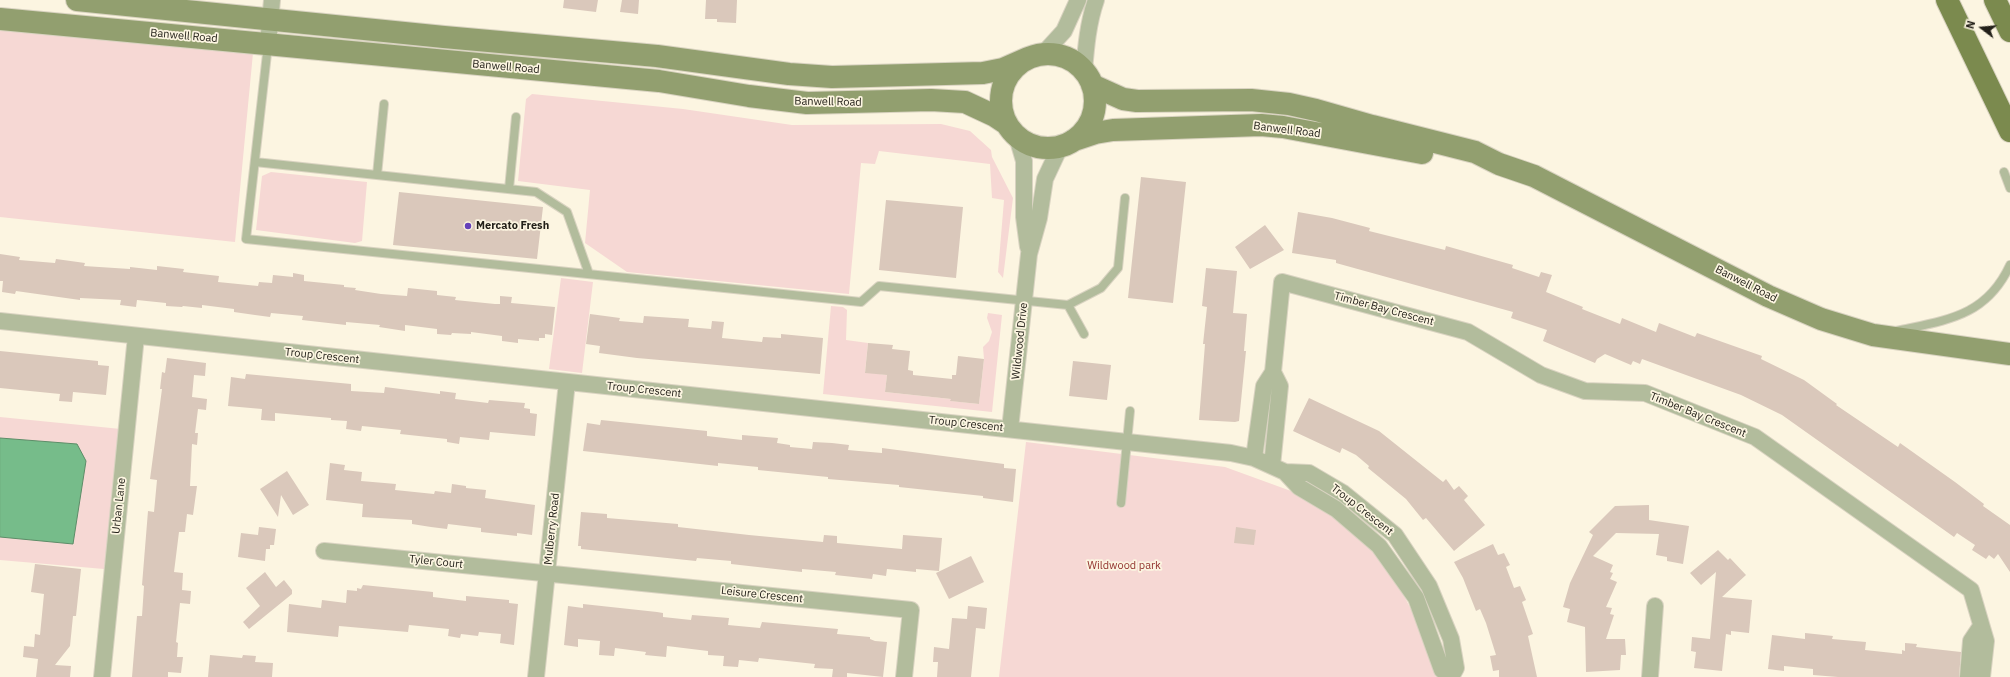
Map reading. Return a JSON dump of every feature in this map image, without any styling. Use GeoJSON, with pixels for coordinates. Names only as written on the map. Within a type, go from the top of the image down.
{"type":"FeatureCollection","features":[{"type":"Feature","properties":{"kind":"main road"},"geometry":{"type":"LineString","coordinates":[[77,0],[271,9],[444,37],[657,56],[789,74],[832,77],[983,73],[1003,69],[1035,56],[1058,55],[1072,61],[1088,78],[1094,100],[1092,115],[1085,129],[1067,143],[1045,148],[1030,145],[1012,130],[1002,110],[1001,94],[1006,80],[1015,67],[1035,56]]}},
{"type":"Feature","properties":{"kind":"main road"},"geometry":{"type":"LineString","coordinates":[[1946,0],[2010,131]]}},
{"type":"Feature","properties":{"kind":"main road"},"geometry":{"type":"LineString","coordinates":[[1995,0],[2010,31]]}},
{"type":"Feature","properties":{"kind":"main road","name":"Banwell Road"},"geometry":{"type":"LineString","coordinates":[[0,19],[659,81],[749,96],[807,103],[931,100],[965,102],[995,116],[1012,130]]}},
{"type":"Feature","properties":{"kind":"main road","name":"Banwell Road"},"geometry":{"type":"LineString","coordinates":[[1088,78],[1124,99],[1138,101],[1227,100],[1289,104],[1475,152],[1499,164],[1534,176],[1768,296],[1821,319],[1873,335],[2010,354]]}},
{"type":"Feature","properties":{"kind":"main road","name":"Banwell Road"},"geometry":{"type":"LineString","coordinates":[[1067,143],[1095,133],[1113,130],[1261,125],[1283,127],[1472,161],[1499,164]]}},
{"type":"Feature","properties":{"kind":"street"},"geometry":{"type":"LineString","coordinates":[[1035,56],[1064,31],[1078,0]]}},
{"type":"Feature","properties":{"kind":"street"},"geometry":{"type":"LineString","coordinates":[[1088,78],[1086,48],[1091,17],[1096,0]]}},
{"type":"Feature","properties":{"kind":"street"},"geometry":{"type":"LineString","coordinates":[[268,44],[271,9]]}},
{"type":"Feature","properties":{"kind":"street","name":"Wildwood Drive"},"geometry":{"type":"LineString","coordinates":[[1012,130],[1024,161],[1024,217],[1029,254]]}},
{"type":"Feature","properties":{"kind":"street","name":"Wildwood Drive"},"geometry":{"type":"LineString","coordinates":[[1010,429],[1029,254],[1039,218],[1045,179],[1067,143]]}},
{"type":"Feature","properties":{"kind":"street","name":"Timber Bay Crescent"},"geometry":{"type":"LineString","coordinates":[[1254,458],[1264,386],[1273,372],[1282,282],[1468,332],[1541,375],[1585,391],[1645,394],[1755,437],[1971,590],[1986,642],[1982,677]]}},
{"type":"Feature","properties":{"kind":"street","name":"Troup Crescent"},"geometry":{"type":"LineString","coordinates":[[0,321],[1231,453],[1254,458],[1279,469],[1299,487],[1336,509],[1379,546],[1416,598],[1442,670],[1451,677]]}},
{"type":"Feature","properties":{"kind":"street","name":"Urban Lane"},"geometry":{"type":"LineString","coordinates":[[102,677],[136,336]]}},
{"type":"Feature","properties":{"kind":"street","name":"Timber Bay Crescent"},"geometry":{"type":"LineString","coordinates":[[1273,372],[1280,386],[1279,469]]}},
{"type":"Feature","properties":{"kind":"street","name":"Mulberry Road"},"geometry":{"type":"LineString","coordinates":[[536,677],[567,382]]}},
{"type":"Feature","properties":{"kind":"street","name":"Tyler Court"},"geometry":{"type":"LineString","coordinates":[[324,551],[547,573]]}},
{"type":"Feature","properties":{"kind":"street","name":"Leisure Crescent"},"geometry":{"type":"LineString","coordinates":[[547,573],[911,610],[904,677]]}},
{"type":"Feature","properties":{"kind":"street"},"geometry":{"type":"LineString","coordinates":[[1650,677],[1655,606]]}},
{"type":"Feature","properties":{"kind":"street"},"geometry":{"type":"LineString","coordinates":[[1968,677],[1972,641],[1981,626]]}},
{"type":"Feature","properties":{"kind":"lane"},"geometry":{"type":"LineString","coordinates":[[268,44],[246,239],[861,302],[879,286],[1068,305],[1101,288],[1118,268],[1125,198]]}},
{"type":"Feature","properties":{"kind":"lane"},"geometry":{"type":"LineString","coordinates":[[377,175],[384,104]]}},
{"type":"Feature","properties":{"kind":"lane"},"geometry":{"type":"LineString","coordinates":[[509,189],[516,117]]}},
{"type":"Feature","properties":{"kind":"lane"},"geometry":{"type":"LineString","coordinates":[[255,162],[536,192],[567,212],[589,274]]}},
{"type":"Feature","properties":{"kind":"lane"},"geometry":{"type":"LineString","coordinates":[[2004,172],[2010,188]]}},
{"type":"Feature","properties":{"kind":"lane"},"geometry":{"type":"LineString","coordinates":[[1873,335],[1947,320],[1963,315],[1979,305],[1993,292],[2005,277],[2010,265]]}},
{"type":"Feature","properties":{"kind":"lane"},"geometry":{"type":"LineString","coordinates":[[1068,305],[1084,334]]}},
{"type":"Feature","properties":{"kind":"lane"},"geometry":{"type":"LineString","coordinates":[[1121,503],[1130,411]]}},
{"type":"Feature","properties":{"kind":"green space"},"geometry":{"type":"Polygon","coordinates":[[[0,30],[253,53],[235,242],[0,217],[0,30]]]}},
{"type":"Feature","properties":{"kind":"green space"},"geometry":{"type":"Polygon","coordinates":[[[532,94],[683,109],[792,125],[941,124],[970,131],[991,150],[992,157],[1013,198],[1003,278],[998,272],[1004,200],[992,198],[990,164],[879,151],[875,164],[861,163],[849,294],[627,272],[585,243],[590,190],[518,181],[526,99],[532,94]]]}},
{"type":"Feature","properties":{"kind":"green space"},"geometry":{"type":"Polygon","coordinates":[[[271,172],[367,182],[362,241],[355,243],[256,230],[262,176],[271,172]]]}},
{"type":"Feature","properties":{"kind":"green space"},"geometry":{"type":"Polygon","coordinates":[[[561,278],[593,282],[582,373],[549,369],[561,278]]]}},
{"type":"Feature","properties":{"kind":"green space"},"geometry":{"type":"Polygon","coordinates":[[[831,306],[843,307],[847,310],[846,340],[868,343],[865,372],[887,375],[885,392],[951,399],[951,401],[979,404],[984,359],[983,347],[989,341],[992,332],[987,318],[988,313],[1002,315],[992,412],[823,394],[831,306]]]}},
{"type":"Feature","properties":{"kind":"green space"},"geometry":{"type":"Polygon","coordinates":[[[0,417],[121,429],[104,569],[0,560],[0,417]]]}},
{"type":"Feature","properties":{"kind":"green space","name":"Wildwood park"},"geometry":{"type":"Polygon","coordinates":[[[1026,442],[1225,467],[1313,499],[1384,558],[1424,634],[1436,677],[999,677],[1026,442]]]}},
{"type":"Feature","properties":{"kind":"shaded area"},"geometry":{"type":"Polygon","coordinates":[[[0,438],[77,444],[86,461],[73,544],[0,537],[0,438]]]}},
{"type":"Feature","properties":{"kind":"building"},"geometry":{"type":"Polygon","coordinates":[[[564,0],[598,0],[596,12],[563,8],[564,0]]]}},
{"type":"Feature","properties":{"kind":"building"},"geometry":{"type":"Polygon","coordinates":[[[622,0],[639,0],[638,14],[620,12],[622,0]]]}},
{"type":"Feature","properties":{"kind":"building"},"geometry":{"type":"Polygon","coordinates":[[[706,0],[737,0],[736,23],[717,22],[717,19],[705,19],[706,0]]]}},
{"type":"Feature","properties":{"kind":"building"},"geometry":{"type":"Polygon","coordinates":[[[1141,177],[1186,182],[1173,303],[1128,298],[1141,177]]]}},
{"type":"Feature","properties":{"kind":"building","name":"Mercato Fresh"},"geometry":{"type":"Polygon","coordinates":[[[399,192],[543,207],[537,259],[393,245],[399,192]]]}},
{"type":"Feature","properties":{"kind":"building"},"geometry":{"type":"Polygon","coordinates":[[[886,200],[963,207],[956,278],[879,270],[886,200]]]}},
{"type":"Feature","properties":{"kind":"building"},"geometry":{"type":"Polygon","coordinates":[[[1298,212],[1332,218],[1370,228],[1369,231],[1445,250],[1446,246],[1513,265],[1512,268],[1539,277],[1541,272],[1552,275],[1546,292],[1583,307],[1582,309],[1620,324],[1622,318],[1656,332],[1659,323],[1695,337],[1697,333],[1762,356],[1761,359],[1804,380],[1837,404],[1836,405],[1898,447],[1900,443],[1955,482],[1984,504],[1983,506],[2010,525],[2010,572],[1998,554],[1994,559],[1989,555],[1986,559],[1972,550],[1975,545],[1957,533],[1954,537],[1782,415],[1741,395],[1642,359],[1640,364],[1633,361],[1631,365],[1605,354],[1597,359],[1595,363],[1543,341],[1547,330],[1511,318],[1513,312],[1336,263],[1336,260],[1292,253],[1298,212]]]}},
{"type":"Feature","properties":{"kind":"building"},"geometry":{"type":"Polygon","coordinates":[[[1265,225],[1284,250],[1250,269],[1235,247],[1265,225]]]}},
{"type":"Feature","properties":{"kind":"building"},"geometry":{"type":"Polygon","coordinates":[[[0,254],[20,257],[19,260],[55,263],[56,259],[85,263],[84,266],[130,269],[130,267],[157,270],[157,266],[184,269],[183,272],[219,276],[218,282],[258,286],[259,282],[272,283],[273,275],[293,277],[293,273],[304,275],[304,281],[344,285],[344,287],[356,288],[355,290],[381,294],[407,296],[408,288],[437,291],[437,295],[456,297],[455,300],[495,304],[500,304],[500,296],[512,297],[511,303],[555,307],[552,335],[545,334],[545,338],[539,338],[539,341],[518,339],[518,343],[502,341],[502,336],[471,332],[471,334],[437,334],[437,329],[405,325],[405,331],[379,327],[380,325],[346,322],[346,325],[302,320],[303,316],[271,313],[270,317],[234,312],[234,309],[202,305],[202,308],[166,306],[166,303],[137,300],[136,307],[120,305],[121,300],[80,298],[80,300],[16,291],[15,294],[2,292],[3,281],[0,281],[0,254]]]}},
{"type":"Feature","properties":{"kind":"building"},"geometry":{"type":"Polygon","coordinates":[[[1206,268],[1237,271],[1233,313],[1247,314],[1244,351],[1246,351],[1239,421],[1235,422],[1199,420],[1205,344],[1203,344],[1207,307],[1202,306],[1206,268]]]}},
{"type":"Feature","properties":{"kind":"building"},"geometry":{"type":"Polygon","coordinates":[[[590,314],[620,318],[619,321],[643,323],[644,316],[689,319],[688,327],[711,329],[712,321],[724,322],[722,338],[762,342],[763,337],[781,338],[781,334],[823,338],[820,374],[637,358],[599,353],[600,346],[586,344],[590,314]]]}},
{"type":"Feature","properties":{"kind":"building"},"geometry":{"type":"Polygon","coordinates":[[[868,343],[893,345],[892,349],[910,351],[908,370],[913,371],[913,375],[952,379],[952,375],[956,375],[958,356],[984,359],[979,404],[950,401],[951,399],[885,392],[887,375],[865,373],[868,343]]]}},
{"type":"Feature","properties":{"kind":"building"},"geometry":{"type":"Polygon","coordinates":[[[0,351],[98,361],[98,365],[109,366],[106,395],[73,392],[72,402],[59,401],[60,394],[0,388],[0,351]]]}},
{"type":"Feature","properties":{"kind":"building"},"geometry":{"type":"Polygon","coordinates":[[[167,358],[206,363],[205,376],[194,375],[192,397],[207,399],[206,410],[198,409],[195,433],[198,433],[197,445],[192,444],[190,486],[197,486],[193,515],[187,514],[185,532],[179,532],[174,572],[183,573],[182,590],[191,591],[190,604],[180,603],[176,642],[178,643],[177,657],[183,657],[181,673],[168,672],[168,677],[132,677],[137,616],[142,616],[144,586],[142,585],[148,511],[154,512],[157,480],[150,479],[162,389],[160,389],[162,372],[165,373],[167,358]]]}},
{"type":"Feature","properties":{"kind":"building"},"geometry":{"type":"Polygon","coordinates":[[[1073,361],[1111,365],[1107,400],[1069,396],[1073,361]]]}},
{"type":"Feature","properties":{"kind":"building"},"geometry":{"type":"Polygon","coordinates":[[[246,374],[351,384],[351,391],[384,393],[385,387],[440,394],[440,391],[456,393],[455,399],[488,403],[489,400],[525,403],[524,408],[530,409],[530,413],[537,414],[535,436],[490,432],[489,440],[460,437],[459,444],[447,442],[447,439],[400,434],[401,430],[362,426],[361,431],[346,429],[347,421],[331,420],[331,418],[275,413],[275,421],[261,420],[262,409],[228,406],[231,377],[245,379],[246,374]]]}},
{"type":"Feature","properties":{"kind":"building"},"geometry":{"type":"Polygon","coordinates":[[[1309,398],[1379,431],[1443,482],[1446,479],[1454,490],[1459,486],[1468,496],[1464,500],[1485,525],[1454,551],[1426,518],[1423,520],[1406,499],[1368,468],[1369,466],[1356,455],[1342,448],[1340,453],[1293,431],[1309,398]]]}},
{"type":"Feature","properties":{"kind":"building"},"geometry":{"type":"Polygon","coordinates":[[[601,420],[707,431],[707,436],[742,440],[742,435],[778,438],[777,443],[790,445],[790,447],[812,449],[813,442],[832,443],[849,445],[848,450],[882,453],[882,448],[1004,464],[1004,468],[1016,469],[1013,502],[983,498],[983,496],[899,487],[899,485],[828,479],[828,477],[758,470],[758,467],[718,463],[718,466],[583,451],[587,423],[600,425],[601,420]]]}},
{"type":"Feature","properties":{"kind":"building"},"geometry":{"type":"Polygon","coordinates":[[[330,463],[345,465],[344,470],[362,472],[361,481],[396,484],[395,490],[434,494],[435,491],[451,493],[452,484],[466,486],[466,488],[486,490],[485,498],[535,505],[532,535],[517,533],[517,536],[481,532],[481,528],[448,524],[447,529],[412,524],[412,520],[362,517],[363,504],[326,500],[330,463]]]}},
{"type":"Feature","properties":{"kind":"building"},"geometry":{"type":"Polygon","coordinates":[[[287,471],[309,505],[293,515],[281,495],[278,517],[260,489],[287,471]]]}},
{"type":"Feature","properties":{"kind":"building"},"geometry":{"type":"Polygon","coordinates":[[[1649,505],[1649,520],[1689,526],[1683,564],[1667,561],[1667,557],[1656,555],[1659,534],[1616,533],[1593,556],[1613,565],[1610,572],[1613,573],[1610,579],[1617,582],[1606,607],[1612,608],[1610,614],[1614,615],[1606,639],[1625,639],[1626,655],[1621,655],[1620,670],[1586,672],[1585,627],[1567,622],[1570,609],[1563,607],[1570,583],[1593,535],[1589,532],[1615,506],[1649,505]]]}},
{"type":"Feature","properties":{"kind":"building"},"geometry":{"type":"Polygon","coordinates":[[[581,512],[607,514],[607,518],[678,524],[678,527],[823,542],[824,535],[837,536],[837,543],[902,549],[903,535],[942,538],[939,571],[916,569],[916,572],[887,569],[886,576],[873,574],[872,579],[835,575],[836,572],[802,569],[802,572],[731,564],[731,561],[697,558],[696,561],[581,549],[581,546],[578,546],[581,512]]]}},
{"type":"Feature","properties":{"kind":"building"},"geometry":{"type":"Polygon","coordinates":[[[259,527],[276,529],[274,545],[270,545],[270,549],[266,549],[265,561],[238,557],[241,533],[258,535],[259,527]]]}},
{"type":"Feature","properties":{"kind":"building"},"geometry":{"type":"Polygon","coordinates":[[[1236,527],[1256,530],[1254,545],[1234,543],[1236,527]]]}},
{"type":"Feature","properties":{"kind":"building"},"geometry":{"type":"Polygon","coordinates":[[[1493,544],[1498,555],[1504,553],[1510,565],[1506,567],[1514,588],[1520,586],[1526,600],[1522,602],[1533,634],[1528,636],[1537,677],[1499,677],[1499,670],[1493,671],[1490,656],[1496,655],[1486,623],[1480,609],[1476,611],[1463,578],[1454,562],[1493,544]]]}},
{"type":"Feature","properties":{"kind":"building"},"geometry":{"type":"Polygon","coordinates":[[[1718,550],[1728,560],[1730,558],[1746,575],[1722,597],[1752,600],[1749,633],[1731,631],[1731,635],[1726,634],[1722,671],[1694,668],[1696,652],[1691,651],[1692,637],[1710,639],[1716,572],[1701,585],[1690,573],[1718,550]]]}},
{"type":"Feature","properties":{"kind":"building"},"geometry":{"type":"Polygon","coordinates":[[[971,556],[984,582],[949,599],[936,573],[971,556]]]}},
{"type":"Feature","properties":{"kind":"building"},"geometry":{"type":"Polygon","coordinates":[[[35,564],[81,569],[76,616],[73,616],[70,646],[55,665],[71,666],[70,677],[36,677],[38,659],[23,657],[24,646],[34,647],[35,634],[40,635],[44,594],[31,592],[35,564]]]}},
{"type":"Feature","properties":{"kind":"building"},"geometry":{"type":"Polygon","coordinates":[[[265,572],[276,587],[284,580],[292,590],[292,594],[249,629],[243,622],[260,606],[246,588],[265,572]]]}},
{"type":"Feature","properties":{"kind":"building"},"geometry":{"type":"Polygon","coordinates":[[[363,585],[433,592],[433,597],[466,601],[466,596],[509,600],[509,603],[518,604],[514,645],[500,643],[501,634],[479,632],[478,636],[461,634],[460,638],[448,636],[449,629],[409,625],[408,632],[339,626],[338,637],[287,632],[289,604],[321,608],[322,600],[346,603],[347,590],[357,591],[357,588],[361,589],[363,585]]]}},
{"type":"Feature","properties":{"kind":"building"},"geometry":{"type":"Polygon","coordinates":[[[583,604],[657,612],[663,613],[663,617],[691,620],[692,615],[729,618],[728,625],[760,628],[762,622],[838,629],[837,634],[870,637],[870,639],[875,641],[887,642],[883,677],[847,673],[847,677],[832,677],[833,669],[814,668],[815,664],[759,658],[758,662],[739,660],[738,667],[723,666],[724,656],[708,655],[708,651],[667,646],[666,657],[645,655],[646,652],[615,648],[614,656],[599,655],[600,641],[578,639],[578,647],[564,645],[568,606],[583,608],[583,604]]]}},
{"type":"Feature","properties":{"kind":"building"},"geometry":{"type":"Polygon","coordinates":[[[968,606],[987,608],[985,629],[976,628],[971,677],[937,677],[938,662],[933,662],[934,647],[949,649],[952,618],[967,619],[968,606]]]}},
{"type":"Feature","properties":{"kind":"building"},"geometry":{"type":"Polygon","coordinates":[[[1805,633],[1833,636],[1832,639],[1866,642],[1865,650],[1902,654],[1902,650],[1905,651],[1905,643],[1917,644],[1916,647],[1961,652],[1959,677],[1838,677],[1813,675],[1813,669],[1784,666],[1784,671],[1768,669],[1772,635],[1805,639],[1805,633]]]}},
{"type":"Feature","properties":{"kind":"building"},"geometry":{"type":"Polygon","coordinates":[[[210,655],[242,658],[243,655],[256,656],[255,662],[273,663],[272,677],[208,677],[210,655]]]}},
{"type":"Feature","properties":{"kind":"place","name":"Mercato Fresh"},"geometry":{"type":"Point","coordinates":[468,226]}}]}
